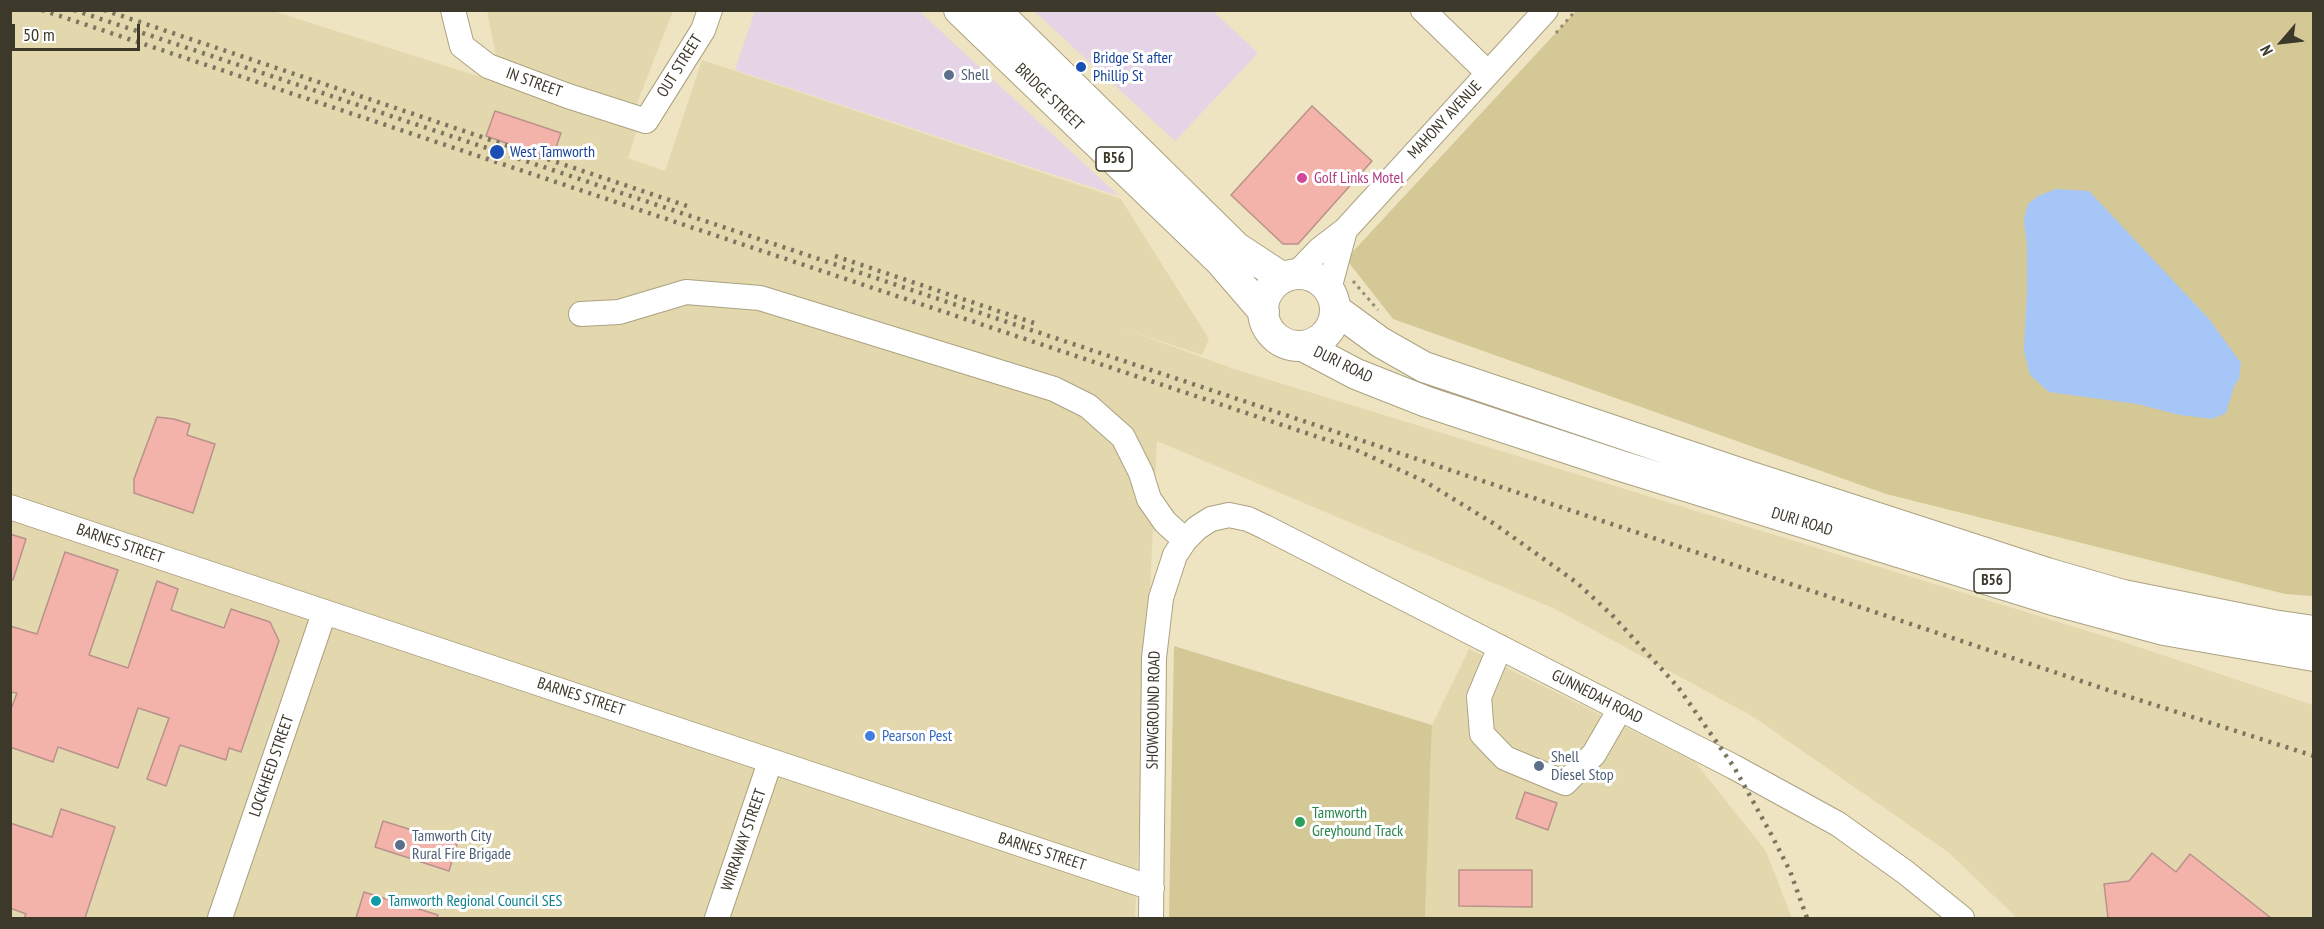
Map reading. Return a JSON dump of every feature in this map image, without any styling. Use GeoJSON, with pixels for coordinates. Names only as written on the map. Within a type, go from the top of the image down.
{"type":"FeatureCollection","features":[{"type":"Feature","properties":{"kind":"main road","name":"BRIDGE STREET"},"geometry":{"type":"LineString","coordinates":[[959,10],[1220,261],[1264,312]]}},
{"type":"Feature","properties":{"kind":"main road","name":"BRIDGE STREET"},"geometry":{"type":"LineString","coordinates":[[995,10],[1236,247],[1290,276]]}},
{"type":"Feature","properties":{"kind":"main road"},"geometry":{"type":"LineString","coordinates":[[1264,312],[1268,292],[1290,276]]}},
{"type":"Feature","properties":{"kind":"main road","name":"B56"},"geometry":{"type":"LineString","coordinates":[[1290,276],[1314,278],[1333,287]]}},
{"type":"Feature","properties":{"kind":"main road"},"geometry":{"type":"LineString","coordinates":[[1304,346],[1323,337],[1330,329],[1333,287]]}},
{"type":"Feature","properties":{"kind":"main road","name":"DURI ROAD"},"geometry":{"type":"LineString","coordinates":[[1333,287],[1380,342],[1424,367],[2036,570],[2123,595],[2313,631]]}},
{"type":"Feature","properties":{"kind":"main road","name":"B56"},"geometry":{"type":"LineString","coordinates":[[1264,312],[1266,323],[1281,341],[1304,346]]}},
{"type":"Feature","properties":{"kind":"main road","name":"DURI ROAD"},"geometry":{"type":"LineString","coordinates":[[1304,346],[1356,374],[1427,402],[1618,465],[2041,596],[2164,630],[2313,656]]}},
{"type":"Feature","properties":{"kind":"street","name":"IN STREET"},"geometry":{"type":"LineString","coordinates":[[453,10],[462,46],[488,66],[568,96],[646,121]]}},
{"type":"Feature","properties":{"kind":"street","name":"OUT STREET"},"geometry":{"type":"LineString","coordinates":[[646,121],[703,30],[710,10]]}},
{"type":"Feature","properties":{"kind":"street"},"geometry":{"type":"LineString","coordinates":[[1423,10],[1488,73]]}},
{"type":"Feature","properties":{"kind":"street","name":"MAHONY AVENUE"},"geometry":{"type":"LineString","coordinates":[[1290,276],[1345,230],[1546,10]]}},
{"type":"Feature","properties":{"kind":"street","name":"MAHONY AVENUE"},"geometry":{"type":"LineString","coordinates":[[1333,287],[1345,230]]}},
{"type":"Feature","properties":{"kind":"street"},"geometry":{"type":"LineString","coordinates":[[581,314],[620,312],[686,292],[760,298],[1054,389],[1088,406],[1123,437],[1141,473],[1149,499],[1165,522],[1185,540]]}},
{"type":"Feature","properties":{"kind":"street","name":"BARNES STREET"},"geometry":{"type":"LineString","coordinates":[[10,507],[1152,888]]}},
{"type":"Feature","properties":{"kind":"street","name":"GUNNEDAH ROAD"},"geometry":{"type":"LineString","coordinates":[[1211,519],[1229,515],[1248,519],[1265,527],[1838,824],[1905,872],[1962,918]]}},
{"type":"Feature","properties":{"kind":"street","name":"SHOWGROUND ROAD"},"geometry":{"type":"LineString","coordinates":[[1151,918],[1156,629],[1161,597],[1175,555],[1197,528],[1211,519]]}},
{"type":"Feature","properties":{"kind":"street","name":"LOCKHEED STREET"},"geometry":{"type":"LineString","coordinates":[[220,918],[324,613]]}},
{"type":"Feature","properties":{"kind":"street"},"geometry":{"type":"LineString","coordinates":[[1500,647],[1479,697],[1482,734],[1505,758],[1565,783],[1594,753],[1620,709]]}},
{"type":"Feature","properties":{"kind":"street","name":"WIRRAWAY STREET"},"geometry":{"type":"LineString","coordinates":[[717,918],[770,762]]}},
{"type":"Feature","properties":{"kind":"path"},"geometry":{"type":"LineString","coordinates":[[1333,287],[1347,274],[1381,314]]}},
{"type":"Feature","properties":{"kind":"shaded area"},"geometry":{"type":"Polygon","coordinates":[[[10,11],[273,11],[638,127],[628,158],[665,171],[702,60],[1121,199],[1209,339],[1202,355],[1122,328],[1234,369],[2117,640],[2313,705],[2313,918],[2017,918],[1948,852],[1752,716],[1555,609],[1157,441],[1135,918],[11,918],[10,11]]]}},
{"type":"Feature","properties":{"kind":"shaded area"},"geometry":{"type":"Polygon","coordinates":[[[487,11],[673,11],[636,106],[496,56],[487,11]]]}},
{"type":"Feature","properties":{"kind":"shaded area"},"geometry":{"type":"Polygon","coordinates":[[[755,11],[919,11],[1119,196],[735,70],[755,11]]]}},
{"type":"Feature","properties":{"kind":"shaded area"},"geometry":{"type":"Polygon","coordinates":[[[1034,11],[1213,11],[1258,53],[1175,141],[1034,11]]]}},
{"type":"Feature","properties":{"kind":"shaded area"},"geometry":{"type":"Polygon","coordinates":[[[1576,11],[2313,11],[2313,596],[2285,594],[1886,494],[1393,319],[1346,259],[1576,11]]]}},
{"type":"Feature","properties":{"kind":"shaded area","name":"Tamworth Greyhound Track"},"geometry":{"type":"Polygon","coordinates":[[[1174,646],[1432,725],[1425,918],[1169,918],[1174,646]]]}},
{"type":"Feature","properties":{"kind":"shaded area"},"geometry":{"type":"Polygon","coordinates":[[[1469,649],[1695,762],[1766,851],[1792,918],[1425,918],[1432,725],[1469,649]]]}},
{"type":"Feature","properties":{"kind":"water"},"geometry":{"type":"Polygon","coordinates":[[[2056,189],[2089,191],[2209,319],[2241,363],[2239,379],[2234,386],[2226,413],[2212,419],[2180,415],[2137,404],[2049,392],[2030,375],[2024,351],[2027,245],[2024,220],[2028,204],[2038,196],[2056,189]]]}},
{"type":"Feature","properties":{"kind":"building","name":"Golf Links Motel"},"geometry":{"type":"Polygon","coordinates":[[[1312,106],[1372,161],[1298,244],[1283,244],[1231,195],[1312,106]]]}},
{"type":"Feature","properties":{"kind":"building"},"geometry":{"type":"Polygon","coordinates":[[[495,111],[561,133],[552,159],[486,136],[495,111]]]}},
{"type":"Feature","properties":{"kind":"building"},"geometry":{"type":"Polygon","coordinates":[[[157,417],[190,424],[187,435],[215,444],[193,513],[134,493],[134,479],[157,417]]]}},
{"type":"Feature","properties":{"kind":"building"},"geometry":{"type":"Polygon","coordinates":[[[10,534],[26,539],[13,580],[10,579],[10,534]]]}},
{"type":"Feature","properties":{"kind":"building"},"geometry":{"type":"Polygon","coordinates":[[[65,552],[118,570],[89,655],[128,668],[157,581],[178,589],[171,610],[224,628],[231,609],[270,622],[279,641],[241,752],[229,748],[226,760],[180,745],[166,786],[147,779],[169,718],[138,708],[118,768],[58,747],[53,762],[10,747],[10,712],[17,693],[10,692],[10,626],[37,634],[65,552]]]}},
{"type":"Feature","properties":{"kind":"building"},"geometry":{"type":"Polygon","coordinates":[[[1525,792],[1557,803],[1548,830],[1516,818],[1525,792]]]}},
{"type":"Feature","properties":{"kind":"building"},"geometry":{"type":"Polygon","coordinates":[[[61,809],[115,827],[85,918],[24,918],[26,914],[10,908],[10,823],[52,837],[61,809]]]}},
{"type":"Feature","properties":{"kind":"building"},"geometry":{"type":"Polygon","coordinates":[[[383,821],[457,844],[449,871],[375,847],[383,821]]]}},
{"type":"Feature","properties":{"kind":"building"},"geometry":{"type":"Polygon","coordinates":[[[2152,853],[2176,872],[2190,854],[2271,918],[2108,918],[2104,884],[2129,881],[2152,853]]]}},
{"type":"Feature","properties":{"kind":"building"},"geometry":{"type":"Polygon","coordinates":[[[1459,870],[1532,870],[1532,907],[1459,906],[1459,870]]]}},
{"type":"Feature","properties":{"kind":"building","name":"Tamworth Regional Council SES"},"geometry":{"type":"Polygon","coordinates":[[[364,892],[438,915],[437,918],[356,918],[364,892]]]}},
{"type":"Feature","properties":{"kind":"railway"},"geometry":{"type":"LineString","coordinates":[[42,10],[1354,449],[1424,481],[1496,525],[1576,582],[1612,615],[1678,687],[1734,767],[1790,871],[1807,918]]}},
{"type":"Feature","properties":{"kind":"railway"},"geometry":{"type":"LineString","coordinates":[[74,10],[2105,689],[2314,756]]}},
{"type":"Feature","properties":{"kind":"railway"},"geometry":{"type":"LineString","coordinates":[[104,10],[687,206]]}},
{"type":"Feature","properties":{"kind":"railway"},"geometry":{"type":"LineString","coordinates":[[835,256],[1034,323]]}},
{"type":"Feature","properties":{"kind":"place","name":"Bridge St after Phillip St"},"geometry":{"type":"Point","coordinates":[1081,67]}},
{"type":"Feature","properties":{"kind":"place","name":"Shell"},"geometry":{"type":"Point","coordinates":[949,75]}},
{"type":"Feature","properties":{"kind":"place","name":"West Tamworth"},"geometry":{"type":"Point","coordinates":[497,152]}},
{"type":"Feature","properties":{"kind":"place","name":"Golf Links Motel"},"geometry":{"type":"Point","coordinates":[1302,178]}},
{"type":"Feature","properties":{"kind":"place","name":"Pearson Pest"},"geometry":{"type":"Point","coordinates":[870,736]}},
{"type":"Feature","properties":{"kind":"place","name":"Shell Diesel Stop"},"geometry":{"type":"Point","coordinates":[1539,766]}},
{"type":"Feature","properties":{"kind":"place","name":"Tamworth Greyhound Track"},"geometry":{"type":"Point","coordinates":[1300,822]}},
{"type":"Feature","properties":{"kind":"place","name":"Tamworth City Rural Fire Brigade"},"geometry":{"type":"Point","coordinates":[400,845]}},
{"type":"Feature","properties":{"kind":"place","name":"Tamworth Regional Council SES"},"geometry":{"type":"Point","coordinates":[376,901]}}]}
